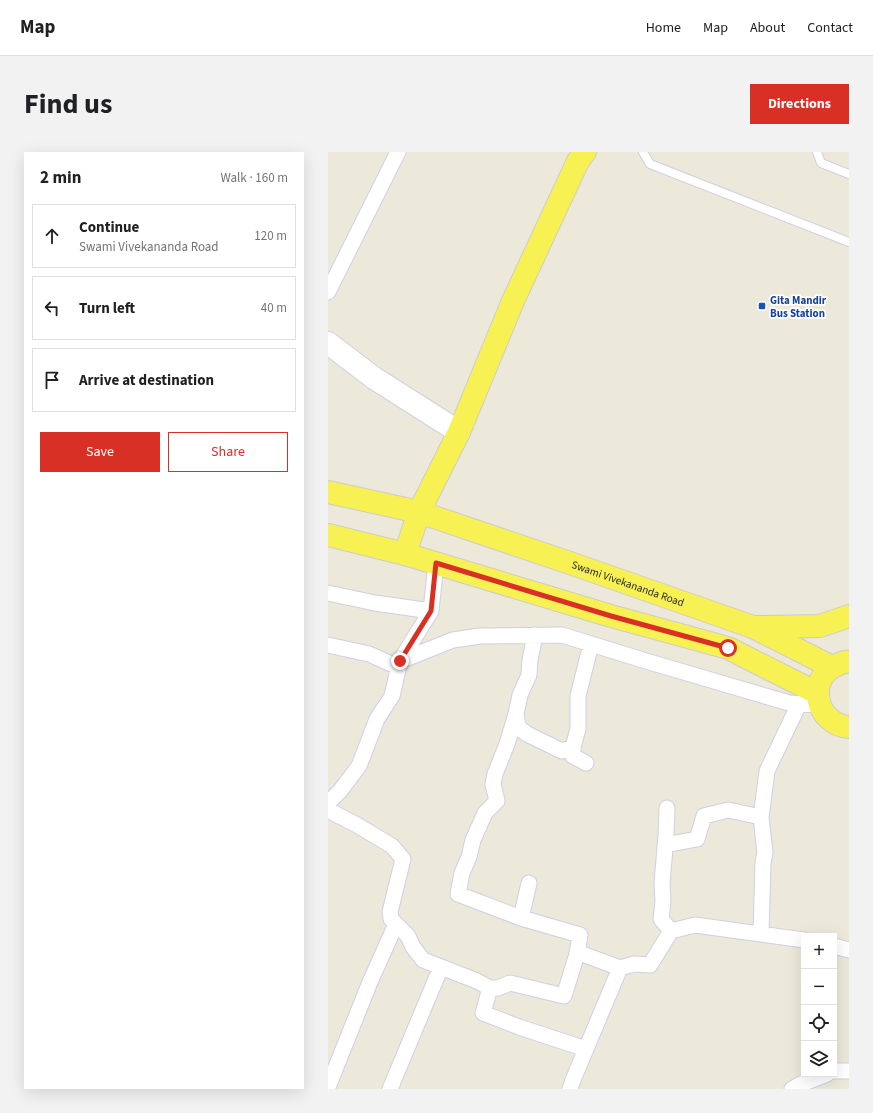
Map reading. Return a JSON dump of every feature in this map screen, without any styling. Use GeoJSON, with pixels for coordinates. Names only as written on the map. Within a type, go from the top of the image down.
{"type":"FeatureCollection","features":[{"type":"Feature","properties":{"kind":"main road"},"geometry":{"type":"LineString","coordinates":[[405,554],[419,512],[459,432],[513,301],[578,161],[585,152]]}},
{"type":"Feature","properties":{"kind":"main road","name":"Swami Vivekananda Road"},"geometry":{"type":"LineString","coordinates":[[328,492],[419,512],[753,627],[844,661]]}},
{"type":"Feature","properties":{"kind":"main road"},"geometry":{"type":"LineString","coordinates":[[328,535],[405,554],[611,616],[728,648],[812,701],[834,723],[849,727]]}},
{"type":"Feature","properties":{"kind":"main road"},"geometry":{"type":"LineString","coordinates":[[753,627],[820,626],[849,616]]}},
{"type":"Feature","properties":{"kind":"main road"},"geometry":{"type":"LineString","coordinates":[[812,701],[822,677],[844,661]]}},
{"type":"Feature","properties":{"kind":"street"},"geometry":{"type":"LineString","coordinates":[[328,292],[398,152]]}},
{"type":"Feature","properties":{"kind":"street"},"geometry":{"type":"LineString","coordinates":[[328,343],[374,378],[459,432]]}},
{"type":"Feature","properties":{"kind":"street"},"geometry":{"type":"LineString","coordinates":[[328,804],[359,766],[377,719],[392,696],[399,664],[431,611],[436,563]]}},
{"type":"Feature","properties":{"kind":"street"},"geometry":{"type":"LineString","coordinates":[[328,593],[376,603],[431,611]]}},
{"type":"Feature","properties":{"kind":"street"},"geometry":{"type":"LineString","coordinates":[[328,810],[392,846],[403,859],[390,912],[391,919],[408,936],[413,947],[423,960],[477,981],[490,988],[498,988],[510,983],[564,996],[577,952],[580,935],[454,898],[473,840],[485,813],[497,801],[493,784],[494,779],[507,744],[520,695],[529,675],[530,660],[535,635]]}},
{"type":"Feature","properties":{"kind":"street"},"geometry":{"type":"LineString","coordinates":[[328,645],[369,654],[399,664],[453,640],[480,636],[562,635],[789,703],[812,701]]}},
{"type":"Feature","properties":{"kind":"street"},"geometry":{"type":"LineString","coordinates":[[586,763],[573,756],[573,747],[578,729],[578,696],[591,644]]}},
{"type":"Feature","properties":{"kind":"street"},"geometry":{"type":"LineString","coordinates":[[761,934],[763,862],[765,852],[761,817],[767,771],[812,701]]}},
{"type":"Feature","properties":{"kind":"street"},"geometry":{"type":"LineString","coordinates":[[516,714],[518,727],[527,734],[562,751],[573,747]]}},
{"type":"Feature","properties":{"kind":"street"},"geometry":{"type":"LineString","coordinates":[[667,808],[661,919],[671,930]]}},
{"type":"Feature","properties":{"kind":"street"},"geometry":{"type":"LineString","coordinates":[[665,845],[697,839],[704,816],[728,810],[761,817]]}},
{"type":"Feature","properties":{"kind":"street"},"geometry":{"type":"LineString","coordinates":[[521,918],[529,883]]}},
{"type":"Feature","properties":{"kind":"street"},"geometry":{"type":"LineString","coordinates":[[328,1087],[370,982],[396,924]]}},
{"type":"Feature","properties":{"kind":"street"},"geometry":{"type":"LineString","coordinates":[[577,952],[620,968],[634,964],[650,965],[671,930],[695,925],[801,940]]}},
{"type":"Feature","properties":{"kind":"street"},"geometry":{"type":"LineString","coordinates":[[837,947],[849,950]]}},
{"type":"Feature","properties":{"kind":"street"},"geometry":{"type":"LineString","coordinates":[[390,1089],[441,967]]}},
{"type":"Feature","properties":{"kind":"street"},"geometry":{"type":"LineString","coordinates":[[570,1089],[620,968]]}},
{"type":"Feature","properties":{"kind":"street"},"geometry":{"type":"LineString","coordinates":[[490,988],[483,1013],[519,1027],[586,1049]]}},
{"type":"Feature","properties":{"kind":"street"},"geometry":{"type":"LineString","coordinates":[[837,1071],[849,1071]]}},
{"type":"Feature","properties":{"kind":"street"},"geometry":{"type":"LineString","coordinates":[[792,1089],[819,1077]]}},
{"type":"Feature","properties":{"kind":"lane"},"geometry":{"type":"LineString","coordinates":[[643,152],[650,164],[849,242]]}},
{"type":"Feature","properties":{"kind":"lane"},"geometry":{"type":"LineString","coordinates":[[817,152],[821,164],[849,174]]}},
{"type":"Feature","properties":{"kind":"place","name":"Gita Mandir Bus Station"},"geometry":{"type":"Point","coordinates":[762,306]}},
{"type":"Feature","properties":{"kind":"route"},"geometry":{"type":"LineString","coordinates":[[400,661],[431,611],[436,563],[611,616],[728,648]]}}]}
